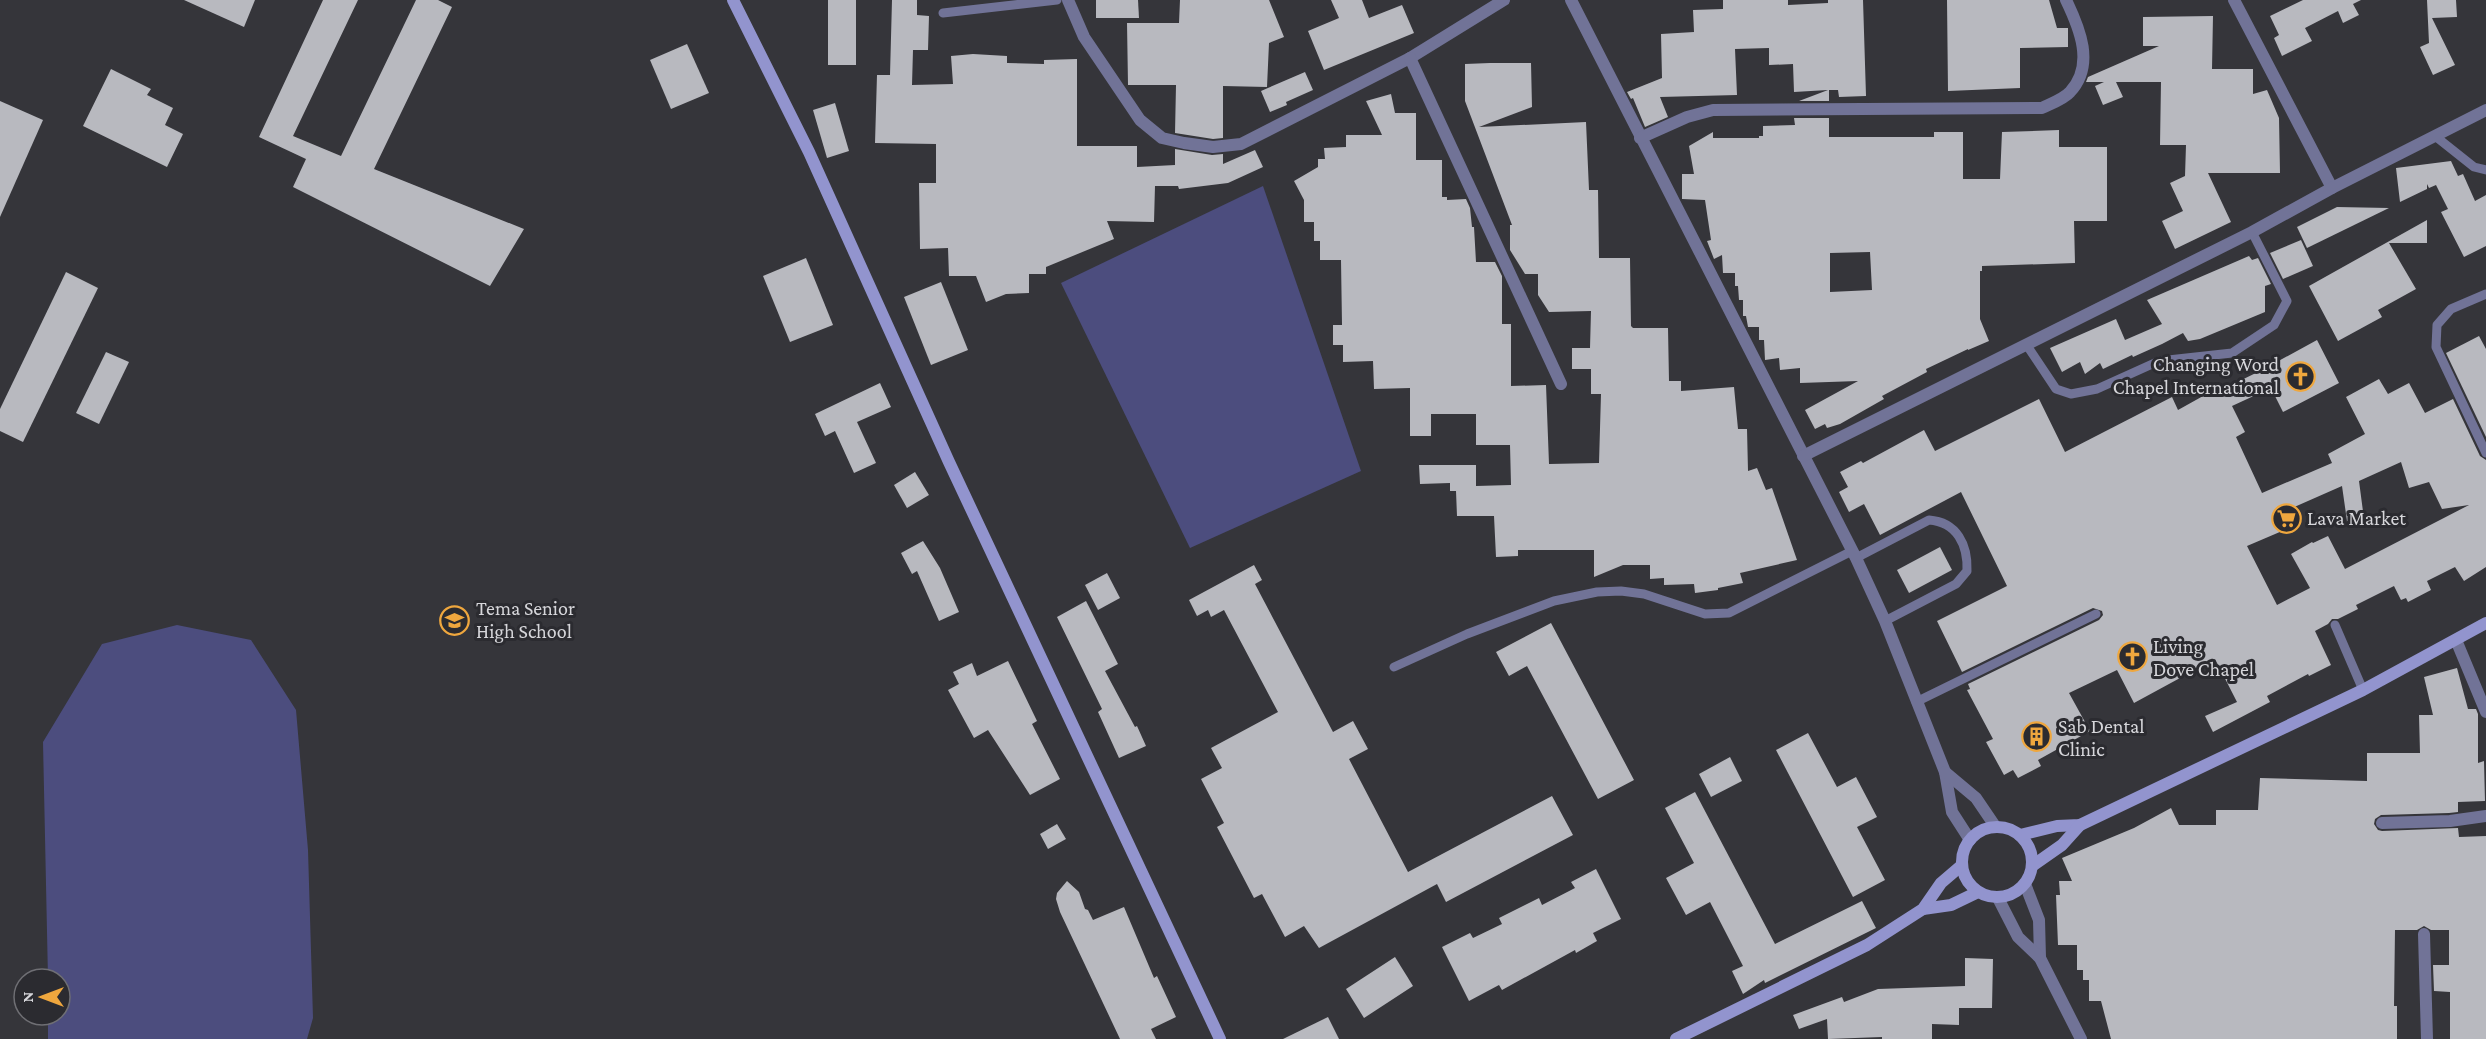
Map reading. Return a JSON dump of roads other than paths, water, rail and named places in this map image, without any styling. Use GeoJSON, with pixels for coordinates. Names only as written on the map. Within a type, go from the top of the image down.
{"type":"FeatureCollection","features":[{"type":"Feature","properties":{"kind":"street"},"geometry":{"type":"LineString","coordinates":[[734,0],[809,152],[949,462],[1220,1039]]}},
{"type":"Feature","properties":{"kind":"street"},"geometry":{"type":"LineString","coordinates":[[1068,0],[1084,37],[1140,120],[1162,138],[1213,147],[1241,144],[1410,58],[1504,0]]}},
{"type":"Feature","properties":{"kind":"street"},"geometry":{"type":"LineString","coordinates":[[1571,0],[1854,555],[1885,621],[1945,772],[1952,812],[1970,840]]}},
{"type":"Feature","properties":{"kind":"street"},"geometry":{"type":"LineString","coordinates":[[1640,138],[1688,117],[1713,110],[2042,108],[2069,94],[2081,77],[2086,56],[2074,17],[2066,0]]}},
{"type":"Feature","properties":{"kind":"street"},"geometry":{"type":"LineString","coordinates":[[2234,0],[2332,188]]}},
{"type":"Feature","properties":{"kind":"street"},"geometry":{"type":"LineString","coordinates":[[1410,58],[1561,384]]}},
{"type":"Feature","properties":{"kind":"street"},"geometry":{"type":"LineString","coordinates":[[1803,456],[2252,232],[2332,188],[2486,110]]}},
{"type":"Feature","properties":{"kind":"street"},"geometry":{"type":"LineString","coordinates":[[2032,866],[2062,845],[2080,825],[2363,690],[2486,623]]}},
{"type":"Feature","properties":{"kind":"street"},"geometry":{"type":"LineString","coordinates":[[2456,640],[2486,712]]}},
{"type":"Feature","properties":{"kind":"street"},"geometry":{"type":"LineString","coordinates":[[1945,772],[1976,798],[1995,826]]}},
{"type":"Feature","properties":{"kind":"street"},"geometry":{"type":"LineString","coordinates":[[2382,823],[2450,821],[2486,816]]}},
{"type":"Feature","properties":{"kind":"street"},"geometry":{"type":"LineString","coordinates":[[2020,835],[2057,826],[2080,825]]}},
{"type":"Feature","properties":{"kind":"street"},"geometry":{"type":"LineString","coordinates":[[1995,826],[2008,828],[2020,835],[2030,849],[2032,866],[2025,884],[2008,896],[1998,898],[1978,892],[1970,885],[1962,865],[1963,852],[1970,840],[1981,831],[1995,826]]}},
{"type":"Feature","properties":{"kind":"street"},"geometry":{"type":"LineString","coordinates":[[1676,1039],[1867,945],[1923,909],[1941,883],[1962,865]]}},
{"type":"Feature","properties":{"kind":"street"},"geometry":{"type":"LineString","coordinates":[[2025,884],[2039,920],[2040,958]]}},
{"type":"Feature","properties":{"kind":"street"},"geometry":{"type":"LineString","coordinates":[[1923,909],[1951,905],[1978,892]]}},
{"type":"Feature","properties":{"kind":"street"},"geometry":{"type":"LineString","coordinates":[[1998,898],[2018,937],[2040,958],[2081,1039]]}},
{"type":"Feature","properties":{"kind":"street"},"geometry":{"type":"LineString","coordinates":[[2424,934],[2427,1039]]}},
{"type":"Feature","properties":{"kind":"lane"},"geometry":{"type":"LineString","coordinates":[[943,13],[1057,0]]}},
{"type":"Feature","properties":{"kind":"lane"},"geometry":{"type":"LineString","coordinates":[[2434,136],[2474,168],[2486,170]]}},
{"type":"Feature","properties":{"kind":"lane"},"geometry":{"type":"LineString","coordinates":[[2026,344],[2056,389],[2071,394],[2097,389],[2159,361],[2232,353],[2274,325],[2287,301],[2252,232]]}},
{"type":"Feature","properties":{"kind":"lane"},"geometry":{"type":"LineString","coordinates":[[2486,294],[2451,309],[2437,325],[2436,347],[2486,453]]}},
{"type":"Feature","properties":{"kind":"lane"},"geometry":{"type":"LineString","coordinates":[[1394,667],[1467,634],[1554,601],[1597,592],[1621,591],[1644,594],[1705,614],[1729,613],[1929,520],[1941,521],[1954,528],[1967,556],[1967,571],[1956,584],[1885,621]]}},
{"type":"Feature","properties":{"kind":"lane"},"geometry":{"type":"LineString","coordinates":[[1916,702],[2096,614]]}},
{"type":"Feature","properties":{"kind":"lane"},"geometry":{"type":"LineString","coordinates":[[2335,625],[2363,690]]}},
{"type":"Feature","properties":{"kind":"place","name":"Changing Word Chapel International"},"geometry":{"type":"Point","coordinates":[2300,376]}},
{"type":"Feature","properties":{"kind":"place","name":"Lava Market"},"geometry":{"type":"Point","coordinates":[2286,518]}},
{"type":"Feature","properties":{"kind":"place","name":"Tema Senior High School"},"geometry":{"type":"Point","coordinates":[455,620]}},
{"type":"Feature","properties":{"kind":"place","name":"Living Dove Chapel"},"geometry":{"type":"Point","coordinates":[2132,657]}},
{"type":"Feature","properties":{"kind":"place","name":"Sab Dental Clinic"},"geometry":{"type":"Point","coordinates":[2037,737]}}]}
